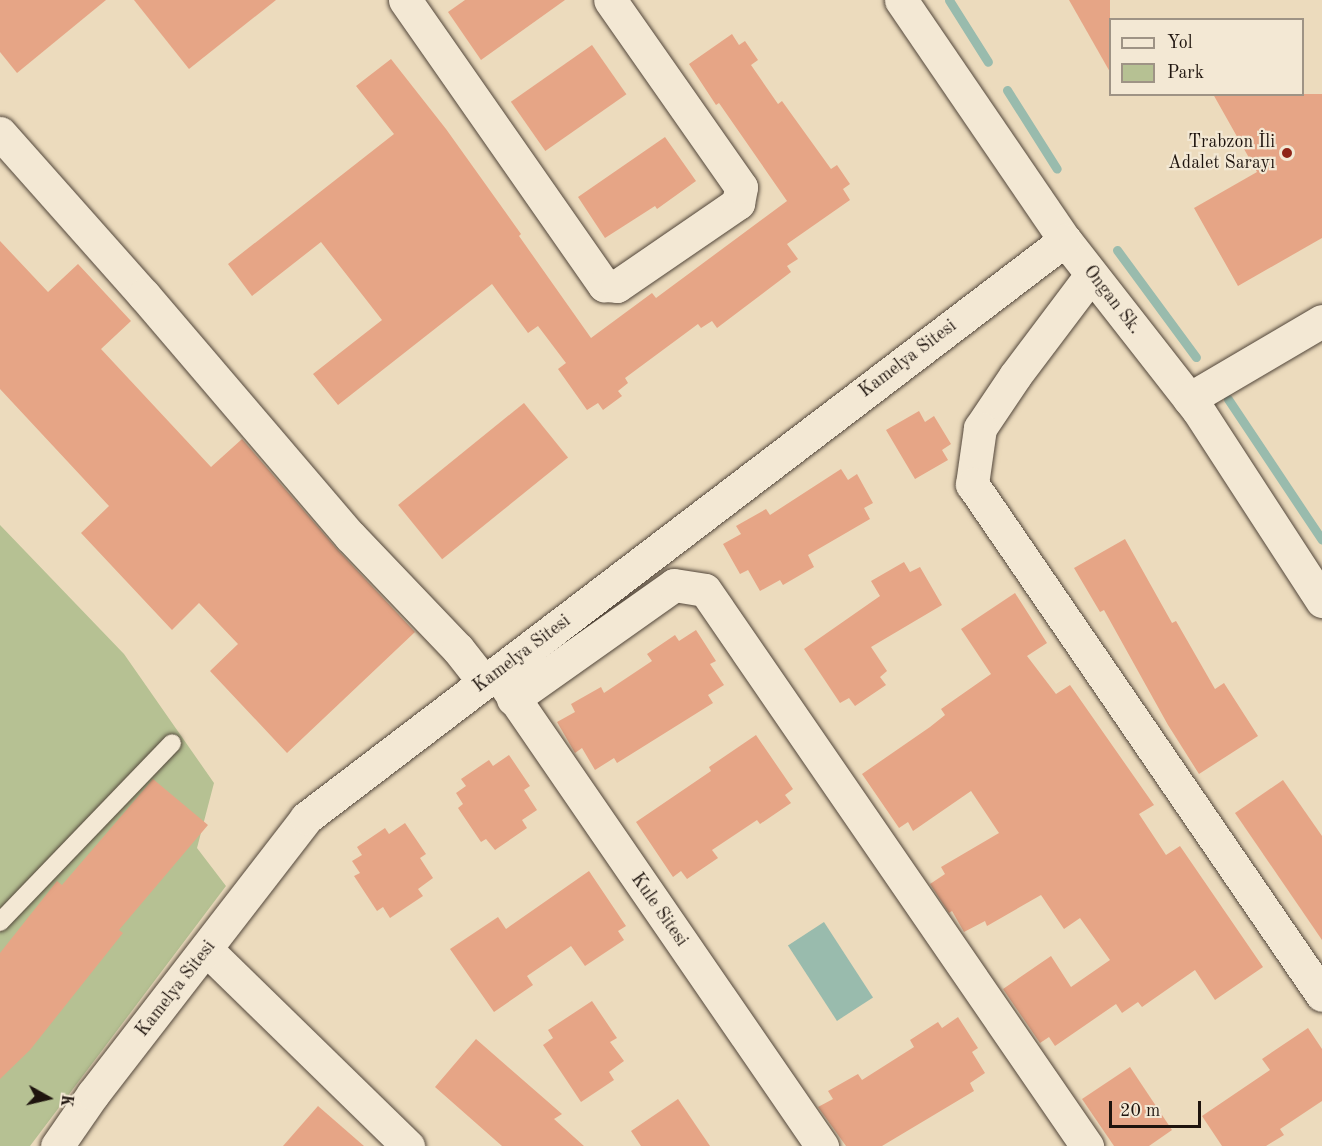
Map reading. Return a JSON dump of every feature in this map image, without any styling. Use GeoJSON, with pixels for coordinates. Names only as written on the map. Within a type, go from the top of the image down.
{"type":"FeatureCollection","features":[{"type":"Feature","properties":{"kind":"street"},"geometry":{"type":"LineString","coordinates":[[405,0],[604,285],[617,286],[738,203],[741,188],[610,0]]}},
{"type":"Feature","properties":{"kind":"street","name":"Ongan Sk."},"geometry":{"type":"LineString","coordinates":[[901,0],[1065,240],[1189,399],[1322,601]]}},
{"type":"Feature","properties":{"kind":"street","name":"Kule Sitesi"},"geometry":{"type":"LineString","coordinates":[[0,133],[144,295],[350,536],[458,649],[498,684],[822,1146]]}},
{"type":"Feature","properties":{"kind":"street","name":"Kamelya Sitesi"},"geometry":{"type":"LineString","coordinates":[[57,1146],[93,1094],[207,950],[306,818],[498,684],[1065,240]]}},
{"type":"Feature","properties":{"kind":"street"},"geometry":{"type":"LineString","coordinates":[[1091,275],[1015,376],[980,428],[972,484],[1322,995]]}},
{"type":"Feature","properties":{"kind":"street"},"geometry":{"type":"LineString","coordinates":[[1189,399],[1322,321]]}},
{"type":"Feature","properties":{"kind":"street"},"geometry":{"type":"LineString","coordinates":[[498,684],[674,585],[705,590],[1087,1146]]}},
{"type":"Feature","properties":{"kind":"street"},"geometry":{"type":"LineString","coordinates":[[207,950],[408,1146]]}},
{"type":"Feature","properties":{"kind":"lane"},"geometry":{"type":"LineString","coordinates":[[0,922],[172,743]]}},
{"type":"Feature","properties":{"kind":"green space"},"geometry":{"type":"Polygon","coordinates":[[[0,525],[124,654],[214,783],[197,848],[226,886],[30,1146],[0,1146],[0,525]]]}},
{"type":"Feature","properties":{"kind":"shaded area"},"geometry":{"type":"Polygon","coordinates":[[[824,922],[873,997],[837,1021],[788,945],[824,922]]]}},
{"type":"Feature","properties":{"kind":"building"},"geometry":{"type":"Polygon","coordinates":[[[0,0],[106,0],[17,73],[0,52],[0,0]]]}},
{"type":"Feature","properties":{"kind":"building"},"geometry":{"type":"Polygon","coordinates":[[[134,0],[276,0],[189,69],[134,0]]]}},
{"type":"Feature","properties":{"kind":"building"},"geometry":{"type":"Polygon","coordinates":[[[465,0],[565,0],[481,60],[448,12],[465,0]]]}},
{"type":"Feature","properties":{"kind":"building"},"geometry":{"type":"Polygon","coordinates":[[[1069,0],[1110,0],[1109,70],[1069,0]]]}},
{"type":"Feature","properties":{"kind":"building"},"geometry":{"type":"Polygon","coordinates":[[[732,34],[739,45],[745,41],[758,60],[751,65],[778,104],[782,101],[831,169],[837,165],[850,184],[843,189],[850,200],[787,244],[798,259],[787,266],[791,272],[717,328],[712,321],[701,328],[698,324],[625,378],[628,383],[618,391],[622,396],[603,410],[598,403],[587,410],[558,369],[566,363],[538,326],[528,333],[492,284],[338,405],[313,374],[382,320],[321,242],[252,296],[228,264],[394,134],[356,86],[391,59],[446,129],[591,338],[652,293],[656,298],[787,201],[719,103],[716,105],[689,64],[732,34]]]}},
{"type":"Feature","properties":{"kind":"building"},"geometry":{"type":"Polygon","coordinates":[[[592,45],[626,94],[545,151],[511,102],[592,45]]]}},
{"type":"Feature","properties":{"kind":"building","name":"Trabzon İli Adalet Sarayı"},"geometry":{"type":"Polygon","coordinates":[[[1322,94],[1322,238],[1238,286],[1194,208],[1257,172],[1214,96],[1322,94]]]}},
{"type":"Feature","properties":{"kind":"building"},"geometry":{"type":"Polygon","coordinates":[[[665,137],[696,181],[657,209],[655,206],[605,238],[578,197],[665,137]]]}},
{"type":"Feature","properties":{"kind":"building"},"geometry":{"type":"Polygon","coordinates":[[[0,241],[48,292],[78,264],[131,321],[101,349],[211,467],[242,439],[336,548],[415,632],[287,753],[210,671],[238,644],[199,603],[172,630],[81,533],[109,506],[0,389],[0,241]]]}},
{"type":"Feature","properties":{"kind":"building"},"geometry":{"type":"Polygon","coordinates":[[[524,403],[568,457],[442,559],[398,505],[524,403]]]}},
{"type":"Feature","properties":{"kind":"building"},"geometry":{"type":"Polygon","coordinates":[[[919,411],[925,422],[934,416],[951,444],[942,450],[948,460],[915,479],[886,430],[919,411]]]}},
{"type":"Feature","properties":{"kind":"building"},"geometry":{"type":"Polygon","coordinates":[[[841,469],[848,480],[857,474],[873,503],[864,508],[870,519],[808,555],[814,567],[783,585],[780,580],[760,591],[748,570],[740,574],[723,544],[741,534],[736,526],[766,509],[770,515],[841,469]]]}},
{"type":"Feature","properties":{"kind":"building"},"geometry":{"type":"Polygon","coordinates":[[[1125,539],[1172,623],[1176,621],[1215,689],[1224,683],[1258,736],[1199,774],[1168,725],[1104,610],[1100,612],[1074,568],[1125,539]]]}},
{"type":"Feature","properties":{"kind":"building"},"geometry":{"type":"Polygon","coordinates":[[[904,562],[910,572],[920,567],[942,605],[871,647],[887,671],[880,677],[886,685],[855,706],[849,698],[840,703],[804,649],[880,596],[871,581],[904,562]]]}},
{"type":"Feature","properties":{"kind":"building"},"geometry":{"type":"Polygon","coordinates":[[[1015,593],[1047,643],[1027,656],[1056,694],[1070,685],[1154,805],[1139,814],[1166,855],[1180,846],[1263,967],[1215,1000],[1195,970],[1142,1007],[1138,1002],[1122,1013],[1116,1004],[1055,1046],[1049,1037],[1040,1043],[1003,989],[1051,956],[1071,987],[1110,960],[1080,918],[1064,929],[1041,895],[987,926],[985,921],[964,932],[952,911],[949,913],[930,884],[945,874],[941,867],[999,833],[971,791],[913,831],[908,822],[899,828],[862,774],[930,727],[945,715],[941,709],[991,674],[961,629],[1015,593]]]}},
{"type":"Feature","properties":{"kind":"building"},"geometry":{"type":"Polygon","coordinates":[[[696,630],[716,661],[710,664],[724,685],[708,695],[713,703],[617,763],[614,758],[595,770],[582,748],[575,753],[557,722],[575,712],[571,704],[601,687],[604,693],[652,661],[647,654],[675,635],[679,641],[696,630]]]}},
{"type":"Feature","properties":{"kind":"building"},"geometry":{"type":"Polygon","coordinates":[[[756,735],[793,789],[785,795],[791,803],[760,824],[757,820],[712,850],[718,858],[687,879],[681,871],[673,877],[636,822],[711,771],[709,767],[756,735]]]}},
{"type":"Feature","properties":{"kind":"building"},"geometry":{"type":"Polygon","coordinates":[[[509,755],[530,786],[524,790],[537,810],[522,820],[527,828],[495,850],[486,839],[481,842],[458,808],[463,804],[456,793],[466,786],[461,779],[489,760],[493,766],[509,755]]]}},
{"type":"Feature","properties":{"kind":"building"},"geometry":{"type":"Polygon","coordinates":[[[153,779],[208,825],[119,930],[123,933],[30,1050],[0,1079],[0,953],[57,881],[62,885],[153,779]]]}},
{"type":"Feature","properties":{"kind":"building"},"geometry":{"type":"Polygon","coordinates":[[[1283,780],[1322,836],[1322,940],[1235,813],[1283,780]]]}},
{"type":"Feature","properties":{"kind":"building"},"geometry":{"type":"Polygon","coordinates":[[[405,823],[426,854],[420,858],[433,878],[418,889],[423,896],[390,918],[383,907],[377,911],[354,876],[360,873],[352,861],[362,855],[357,847],[385,828],[389,834],[405,823]]]}},
{"type":"Feature","properties":{"kind":"building"},"geometry":{"type":"Polygon","coordinates":[[[589,871],[626,926],[618,931],[624,940],[585,966],[571,946],[527,976],[533,985],[494,1012],[450,949],[498,917],[506,929],[589,871]]]}},
{"type":"Feature","properties":{"kind":"building"},"geometry":{"type":"Polygon","coordinates":[[[592,1001],[617,1038],[610,1042],[624,1061],[609,1072],[614,1080],[581,1102],[543,1045],[553,1038],[548,1030],[592,1001]]]}},
{"type":"Feature","properties":{"kind":"building"},"geometry":{"type":"Polygon","coordinates":[[[958,1017],[978,1048],[972,1052],[985,1073],[970,1083],[974,1091],[882,1146],[846,1146],[818,1107],[833,1099],[828,1091],[858,1074],[862,1080],[914,1047],[910,1040],[938,1022],[942,1028],[958,1017]]]}},
{"type":"Feature","properties":{"kind":"building"},"geometry":{"type":"Polygon","coordinates":[[[1308,1028],[1322,1049],[1322,1101],[1280,1129],[1284,1135],[1266,1146],[1222,1146],[1202,1116],[1270,1070],[1262,1059],[1308,1028]]]}},
{"type":"Feature","properties":{"kind":"building"},"geometry":{"type":"Polygon","coordinates":[[[476,1039],[562,1114],[554,1119],[584,1146],[502,1146],[435,1087],[476,1039]]]}},
{"type":"Feature","properties":{"kind":"building"},"geometry":{"type":"Polygon","coordinates":[[[1130,1067],[1172,1130],[1149,1146],[1114,1146],[1082,1099],[1130,1067]]]}},
{"type":"Feature","properties":{"kind":"building"},"geometry":{"type":"Polygon","coordinates":[[[678,1099],[710,1146],[641,1146],[631,1131],[678,1099]]]}},
{"type":"Feature","properties":{"kind":"building"},"geometry":{"type":"Polygon","coordinates":[[[318,1106],[364,1146],[283,1146],[318,1106]]]}},
{"type":"Feature","properties":{"kind":"waterway"},"geometry":{"type":"LineString","coordinates":[[949,0],[988,62]]}},
{"type":"Feature","properties":{"kind":"waterway"},"geometry":{"type":"LineString","coordinates":[[1007,90],[1057,169]]}},
{"type":"Feature","properties":{"kind":"waterway"},"geometry":{"type":"LineString","coordinates":[[1117,250],[1196,357]]}},
{"type":"Feature","properties":{"kind":"waterway"},"geometry":{"type":"LineString","coordinates":[[1228,399],[1322,540]]}},
{"type":"Feature","properties":{"kind":"place","name":"Trabzon İli Adalet Sarayı"},"geometry":{"type":"Point","coordinates":[1287,153]}}]}
